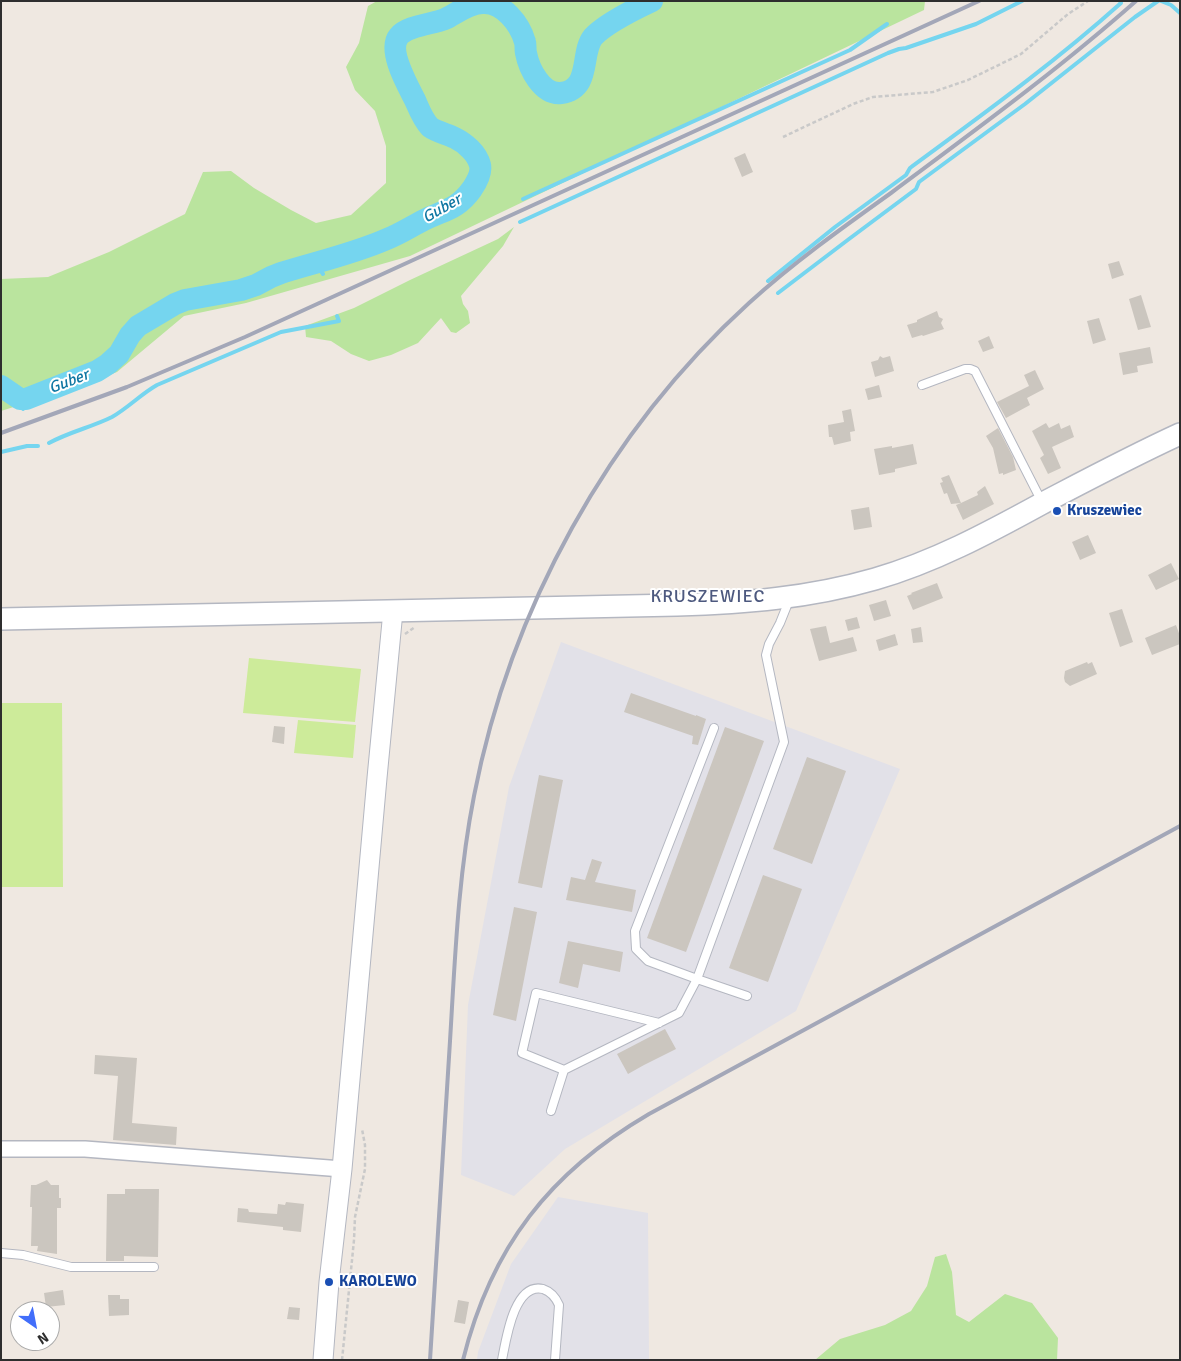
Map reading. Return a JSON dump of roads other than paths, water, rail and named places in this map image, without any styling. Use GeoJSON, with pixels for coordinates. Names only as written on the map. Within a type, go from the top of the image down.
{"type":"FeatureCollection","features":[{"type":"Feature","properties":{"kind":"main road"},"geometry":{"type":"LineString","coordinates":[[1,619],[715,604],[790,598],[876,579],[957,548],[1135,455],[1180,434]]}},
{"type":"Feature","properties":{"kind":"street"},"geometry":{"type":"LineString","coordinates":[[324,1360],[329,1282],[342,1169],[394,611]]}},
{"type":"Feature","properties":{"kind":"street"},"geometry":{"type":"LineString","coordinates":[[1,1149],[85,1149],[342,1169]]}},
{"type":"Feature","properties":{"kind":"lane"},"geometry":{"type":"LineString","coordinates":[[922,385],[965,369],[975,371],[1043,503]]}},
{"type":"Feature","properties":{"kind":"lane"},"geometry":{"type":"LineString","coordinates":[[551,1111],[564,1070],[679,1013],[697,979],[784,742],[766,655],[769,644],[790,598]]}},
{"type":"Feature","properties":{"kind":"lane"},"geometry":{"type":"LineString","coordinates":[[714,728],[635,931],[636,949],[648,961],[747,996]]}},
{"type":"Feature","properties":{"kind":"lane"},"geometry":{"type":"LineString","coordinates":[[564,1070],[522,1053],[536,993],[659,1023]]}},
{"type":"Feature","properties":{"kind":"lane"},"geometry":{"type":"LineString","coordinates":[[1,1252],[23,1255],[71,1268],[154,1267]]}},
{"type":"Feature","properties":{"kind":"lane"},"geometry":{"type":"LineString","coordinates":[[502,1360],[508,1328],[521,1298],[526,1293],[539,1289],[546,1290],[552,1294],[559,1305],[556,1360]]}},
{"type":"Feature","properties":{"kind":"waterway","name":"Guber"},"geometry":{"type":"LineString","coordinates":[[497,1],[504,10]]}},
{"type":"Feature","properties":{"kind":"waterway","name":"Guber"},"geometry":{"type":"LineString","coordinates":[[1,386],[20,399],[26,399],[97,371],[119,354],[130,335],[138,326],[175,304],[185,300],[241,290],[281,273],[361,249],[397,235],[424,220],[450,209],[461,201],[477,181],[480,165],[476,156],[467,146],[455,138],[430,127],[423,118],[400,68],[395,50],[399,36],[408,30],[445,19],[478,3],[497,6],[510,15],[523,35],[530,66],[538,80],[548,90],[554,93],[561,93],[571,90],[577,85],[584,70],[589,44],[593,37],[612,22],[652,1]]}},
{"type":"Feature","properties":{"kind":"waterway"},"geometry":{"type":"LineString","coordinates":[[520,222],[888,53],[976,24],[1022,1]]}},
{"type":"Feature","properties":{"kind":"waterway"},"geometry":{"type":"LineString","coordinates":[[768,281],[835,227],[906,175],[910,168],[1044,68],[1121,3],[1120,1]]}},
{"type":"Feature","properties":{"kind":"waterway"},"geometry":{"type":"LineString","coordinates":[[778,293],[916,189],[919,182],[1025,104],[1158,1]]}},
{"type":"Feature","properties":{"kind":"waterway"},"geometry":{"type":"LineString","coordinates":[[1161,1],[1171,5],[1180,13]]}},
{"type":"Feature","properties":{"kind":"waterway"},"geometry":{"type":"LineString","coordinates":[[523,199],[850,50],[887,24]]}},
{"type":"Feature","properties":{"kind":"waterway"},"geometry":{"type":"LineString","coordinates":[[315,263],[323,274]]}},
{"type":"Feature","properties":{"kind":"waterway"},"geometry":{"type":"LineString","coordinates":[[49,443],[112,417],[157,385],[281,332],[339,321],[337,316]]}},
{"type":"Feature","properties":{"kind":"waterway"},"geometry":{"type":"LineString","coordinates":[[20,399],[23,409]]}},
{"type":"Feature","properties":{"kind":"waterway"},"geometry":{"type":"LineString","coordinates":[[1,452],[27,446],[38,446]]}},
{"type":"Feature","properties":{"kind":"railway"},"geometry":{"type":"LineString","coordinates":[[1,433],[127,387],[245,337],[979,1]]}},
{"type":"Feature","properties":{"kind":"railway"},"geometry":{"type":"LineString","coordinates":[[430,1360],[456,949],[464,857],[474,796],[490,727],[512,658],[540,592],[572,528],[610,466],[652,408],[698,353],[749,303],[818,246],[1046,76],[1136,1]]}},
{"type":"Feature","properties":{"kind":"railway"},"geometry":{"type":"LineString","coordinates":[[463,1360],[475,1319],[490,1282],[508,1248],[529,1216],[582,1161],[614,1137],[649,1114],[1180,826]]}},
{"type":"Feature","properties":{"kind":"place","name":"Kruszewiec"},"geometry":{"type":"Point","coordinates":[1057,511]}},
{"type":"Feature","properties":{"kind":"place","name":"KAROLEWO"},"geometry":{"type":"Point","coordinates":[329,1282]}},
{"type":"Feature","properties":{"kind":"district","name":"KRUSZEWIEC"},"geometry":{"type":"Point","coordinates":[708,597]}}]}
